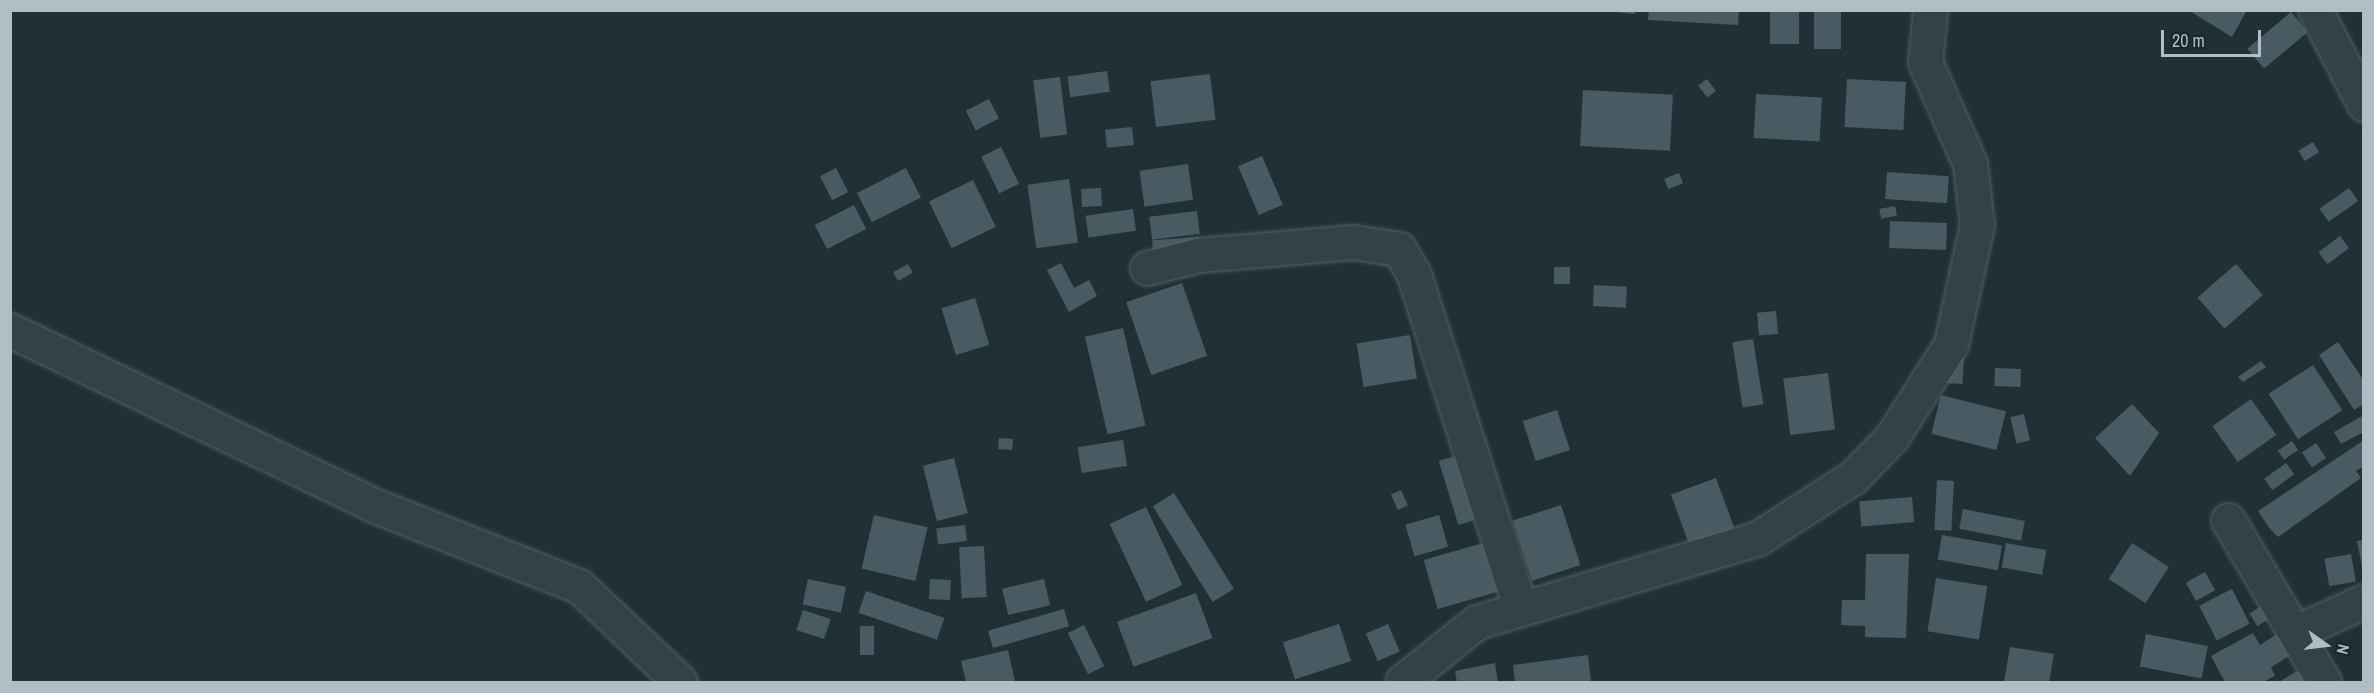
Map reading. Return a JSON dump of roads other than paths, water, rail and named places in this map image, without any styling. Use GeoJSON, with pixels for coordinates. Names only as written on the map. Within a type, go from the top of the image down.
{"type":"FeatureCollection","features":[{"type":"Feature","properties":{"kind":"street"},"geometry":{"type":"LineString","coordinates":[[1402,682],[1477,622],[1519,605],[1758,538],[1852,478],[1892,437],[1950,344],[1977,225],[1970,164],[1925,62],[1930,10]]}},
{"type":"Feature","properties":{"kind":"street"},"geometry":{"type":"LineString","coordinates":[[2315,10],[2364,104]]}},
{"type":"Feature","properties":{"kind":"street"},"geometry":{"type":"LineString","coordinates":[[1147,268],[1198,255],[1353,242],[1400,249],[1414,275],[1519,605]]}},
{"type":"Feature","properties":{"kind":"street"},"geometry":{"type":"LineString","coordinates":[[10,330],[373,505],[579,586],[680,682]]}},
{"type":"Feature","properties":{"kind":"street"},"geometry":{"type":"LineString","coordinates":[[2228,520],[2324,682]]}},
{"type":"Feature","properties":{"kind":"street"},"geometry":{"type":"LineString","coordinates":[[2296,632],[2364,601]]}}]}
